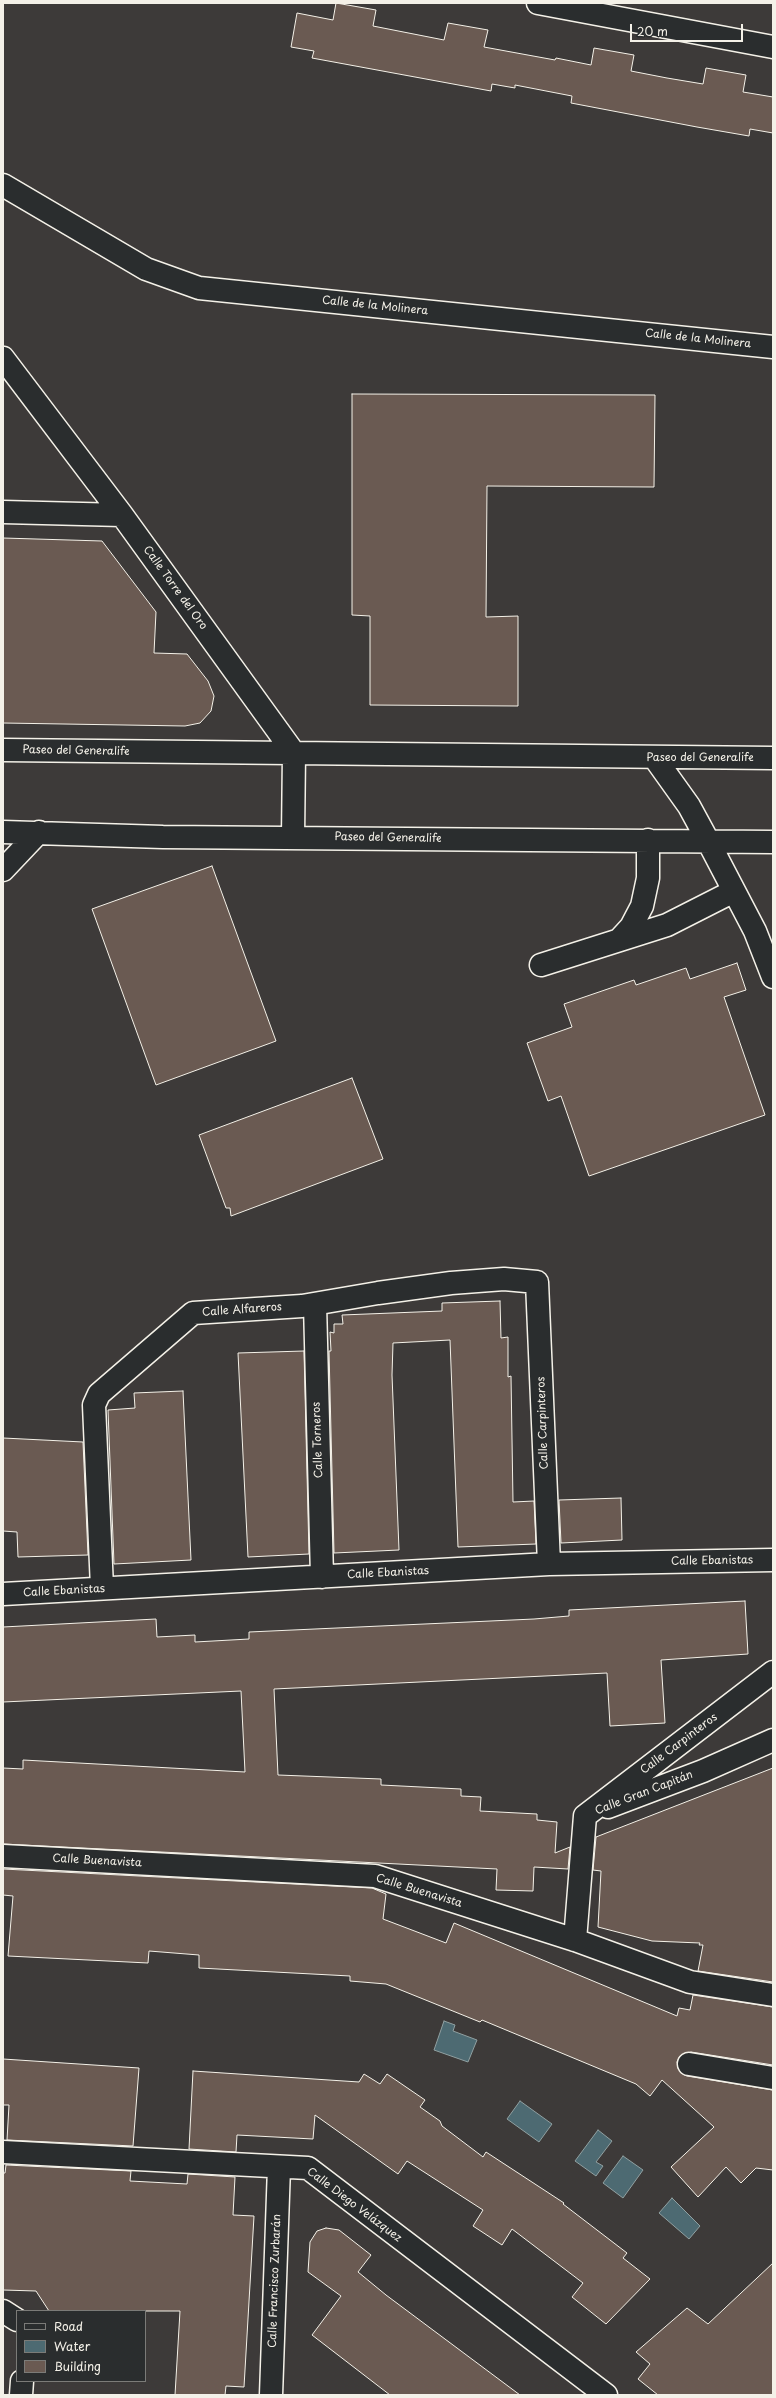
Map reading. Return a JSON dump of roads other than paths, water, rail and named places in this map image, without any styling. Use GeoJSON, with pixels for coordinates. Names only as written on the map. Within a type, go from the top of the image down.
{"type":"FeatureCollection","features":[{"type":"Feature","properties":{"kind":"street"},"geometry":{"type":"LineString","coordinates":[[538,3],[773,47]]}},
{"type":"Feature","properties":{"kind":"street","name":"Calle de la Molinera"},"geometry":{"type":"LineString","coordinates":[[3,185],[146,269],[199,288],[773,347]]}},
{"type":"Feature","properties":{"kind":"street","name":"Calle Torre del Oro"},"geometry":{"type":"LineString","coordinates":[[3,358],[122,515],[294,754]]}},
{"type":"Feature","properties":{"kind":"street"},"geometry":{"type":"LineString","coordinates":[[3,512],[122,515]]}},
{"type":"Feature","properties":{"kind":"street","name":"Paseo del Generalife"},"geometry":{"type":"LineString","coordinates":[[3,750],[773,758]]}},
{"type":"Feature","properties":{"kind":"street"},"geometry":{"type":"LineString","coordinates":[[293,837],[294,754]]}},
{"type":"Feature","properties":{"kind":"street"},"geometry":{"type":"LineString","coordinates":[[654,757],[689,806],[708,841],[755,931],[773,977]]}},
{"type":"Feature","properties":{"kind":"street","name":"Paseo del Generalife"},"geometry":{"type":"LineString","coordinates":[[3,832],[164,837],[773,842]]}},
{"type":"Feature","properties":{"kind":"street"},"geometry":{"type":"LineString","coordinates":[[3,870],[39,832]]}},
{"type":"Feature","properties":{"kind":"street"},"geometry":{"type":"LineString","coordinates":[[620,939],[631,927],[642,906],[648,878],[648,840]]}},
{"type":"Feature","properties":{"kind":"street"},"geometry":{"type":"LineString","coordinates":[[541,965],[667,925],[734,891]]}},
{"type":"Feature","properties":{"kind":"street","name":"Calle Alfareros"},"geometry":{"type":"LineString","coordinates":[[102,1588],[94,1405],[99,1394],[193,1313],[314,1304],[451,1283],[504,1279],[537,1282]]}},
{"type":"Feature","properties":{"kind":"street","name":"Calle Carpinteros"},"geometry":{"type":"LineString","coordinates":[[537,1282],[549,1564]]}},
{"type":"Feature","properties":{"kind":"street","name":"Calle Torneros"},"geometry":{"type":"LineString","coordinates":[[314,1304],[322,1577]]}},
{"type":"Feature","properties":{"kind":"street","name":"Calle Ebanistas"},"geometry":{"type":"LineString","coordinates":[[3,1594],[549,1564],[773,1560]]}},
{"type":"Feature","properties":{"kind":"street","name":"Calle Carpinteros"},"geometry":{"type":"LineString","coordinates":[[585,1816],[773,1672]]}},
{"type":"Feature","properties":{"kind":"street","name":"Calle Gran Capitán"},"geometry":{"type":"LineString","coordinates":[[575,1940],[585,1816],[703,1771],[773,1740]]}},
{"type":"Feature","properties":{"kind":"street","name":"Calle Buenavista"},"geometry":{"type":"LineString","coordinates":[[3,1856],[375,1876],[575,1940],[690,1982],[773,1995]]}},
{"type":"Feature","properties":{"kind":"street"},"geometry":{"type":"LineString","coordinates":[[689,2064],[773,2078]]}},
{"type":"Feature","properties":{"kind":"street","name":"Calle Diego Velázquez"},"geometry":{"type":"LineString","coordinates":[[3,2152],[308,2168],[606,2395]]}},
{"type":"Feature","properties":{"kind":"street","name":"Calle Francisco Zurbarán"},"geometry":{"type":"LineString","coordinates":[[271,2395],[279,2167]]}},
{"type":"Feature","properties":{"kind":"street"},"geometry":{"type":"LineString","coordinates":[[3,2311],[16,2319]]}},
{"type":"Feature","properties":{"kind":"street"},"geometry":{"type":"LineString","coordinates":[[21,2395],[22,2382]]}},
{"type":"Feature","properties":{"kind":"water"},"geometry":{"type":"Polygon","coordinates":[[[444,2021],[455,2025],[453,2031],[477,2040],[468,2062],[434,2050],[444,2021]]]}},
{"type":"Feature","properties":{"kind":"water"},"geometry":{"type":"Polygon","coordinates":[[[520,2101],[552,2124],[539,2142],[507,2119],[520,2101]]]}},
{"type":"Feature","properties":{"kind":"water"},"geometry":{"type":"Polygon","coordinates":[[[598,2130],[612,2141],[596,2162],[603,2166],[596,2176],[575,2161],[598,2130]]]}},
{"type":"Feature","properties":{"kind":"water"},"geometry":{"type":"Polygon","coordinates":[[[623,2156],[643,2170],[623,2198],[603,2183],[623,2156]]]}},
{"type":"Feature","properties":{"kind":"water"},"geometry":{"type":"Polygon","coordinates":[[[672,2198],[700,2226],[689,2239],[659,2213],[672,2198]]]}}]}
